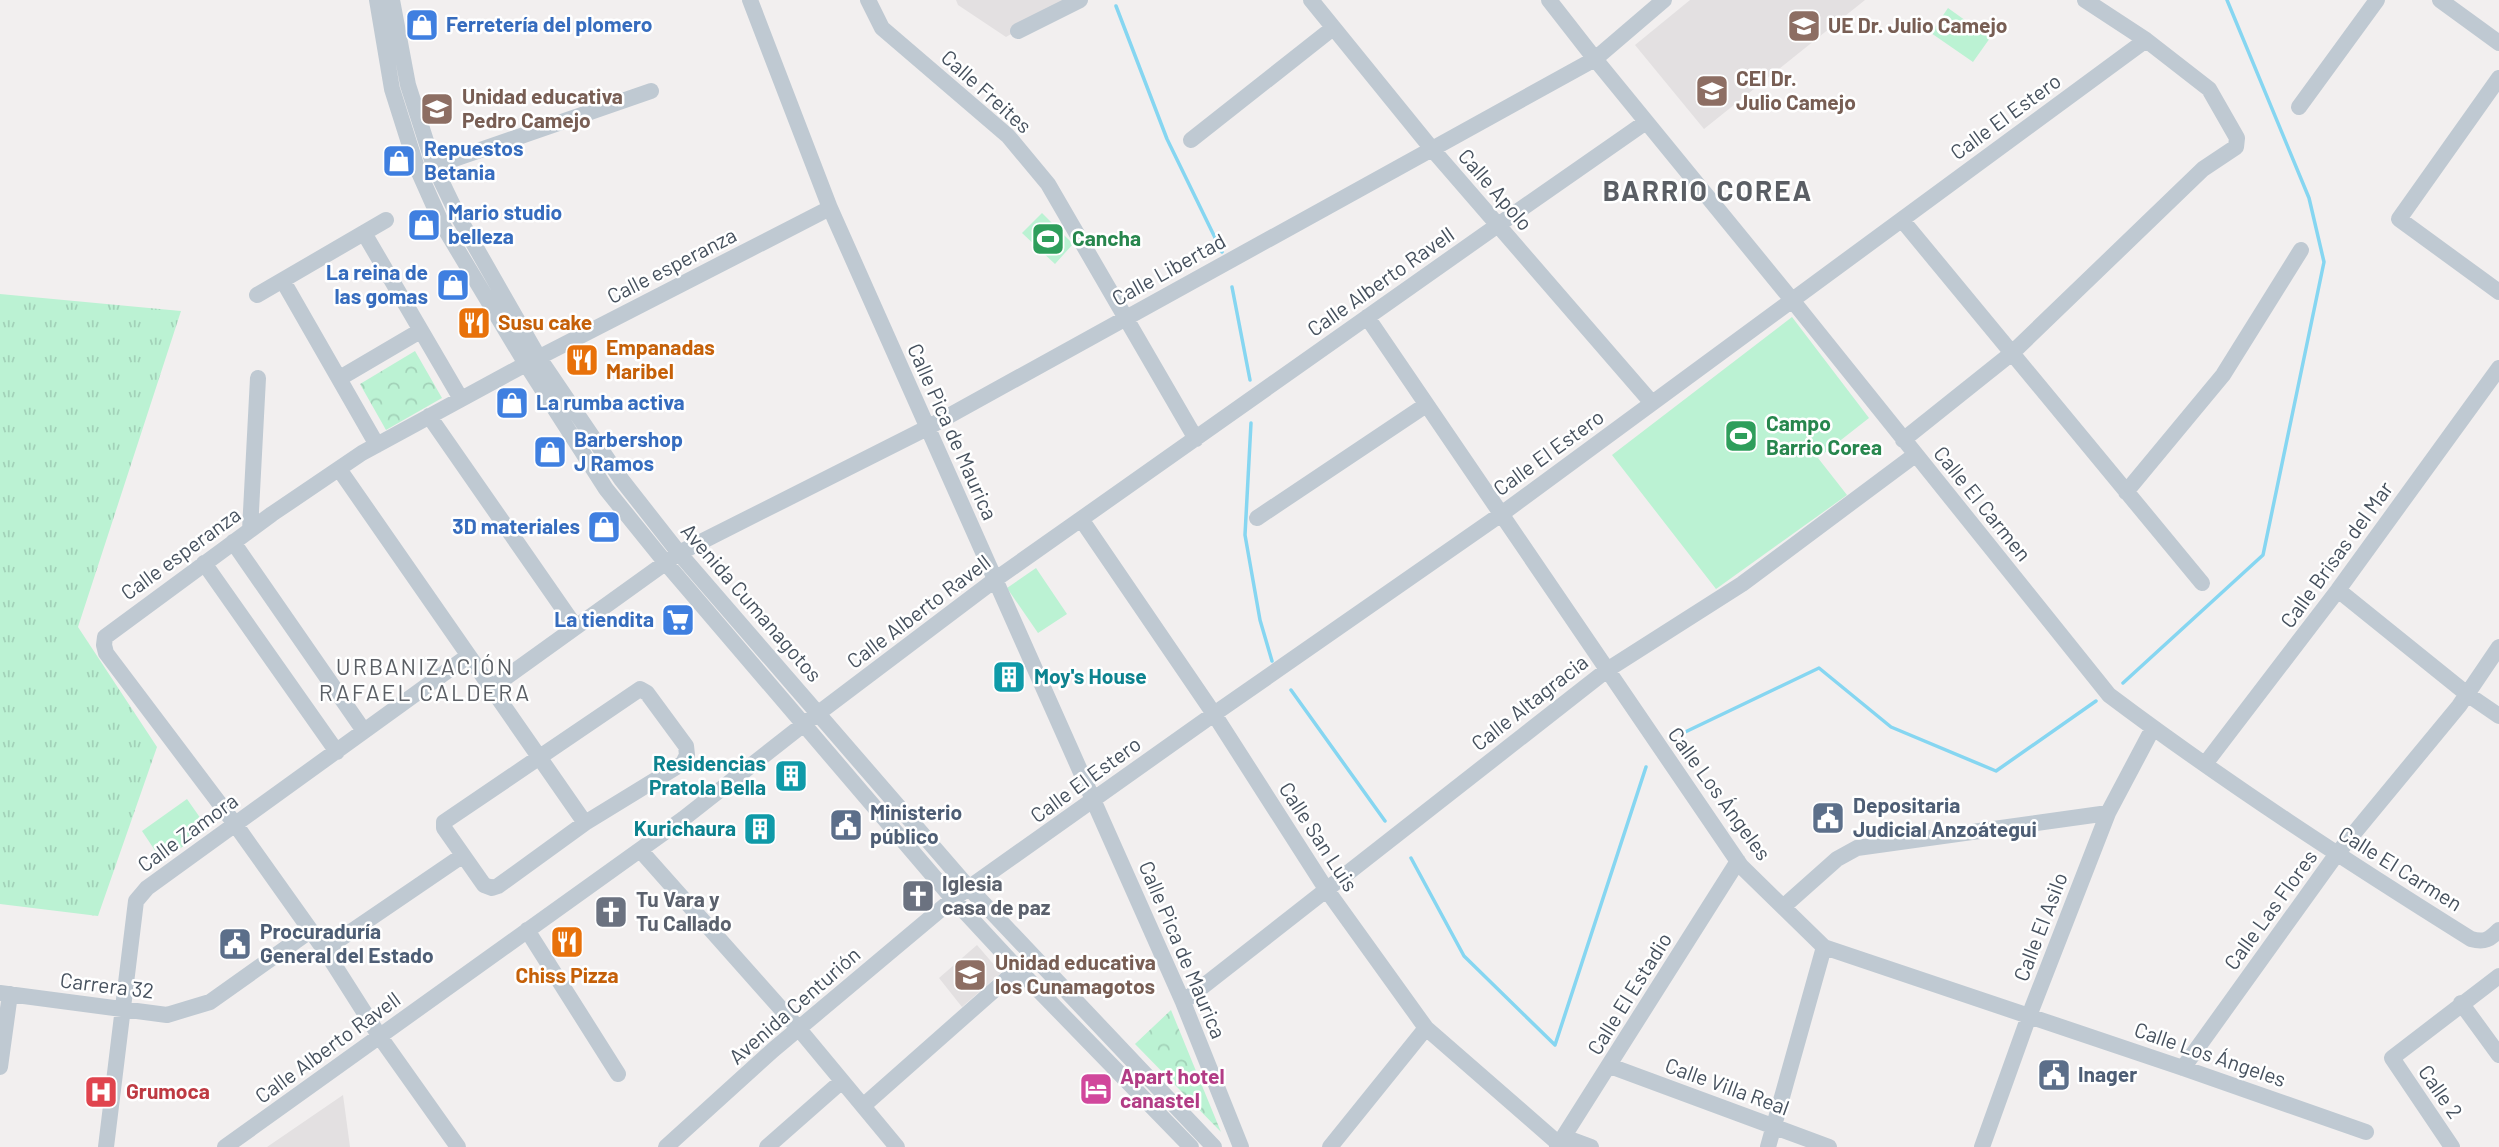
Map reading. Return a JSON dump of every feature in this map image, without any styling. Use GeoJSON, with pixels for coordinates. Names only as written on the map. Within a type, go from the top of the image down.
{"type":"FeatureCollection","features":[{"type":"Feature","properties":{"kind":"street","name":"Avenida Cumanagotos"},"geometry":{"type":"LineString","coordinates":[[377,0],[392,89],[417,168],[442,224],[532,361]]}},
{"type":"Feature","properties":{"kind":"street","name":"Avenida Cumanagotos"},"geometry":{"type":"LineString","coordinates":[[392,0],[408,85],[434,166],[532,361],[606,489],[819,713],[969,888],[1214,1147]]}},
{"type":"Feature","properties":{"kind":"street","name":"Calle Pica de Maurica"},"geometry":{"type":"LineString","coordinates":[[750,0],[830,208],[1183,1002],[1241,1147]]}},
{"type":"Feature","properties":{"kind":"street","name":"Calle Freites"},"geometry":{"type":"LineString","coordinates":[[868,0],[882,28],[1008,136],[1048,184],[1196,439]]}},
{"type":"Feature","properties":{"kind":"street"},"geometry":{"type":"LineString","coordinates":[[1018,31],[1080,0]]}},
{"type":"Feature","properties":{"kind":"street","name":"Calle Apolo"},"geometry":{"type":"LineString","coordinates":[[1311,0],[1432,149],[1653,403]]}},
{"type":"Feature","properties":{"kind":"street","name":"Calle El Carmen"},"geometry":{"type":"LineString","coordinates":[[1549,0],[2109,695],[2336,855],[2471,939],[2480,942],[2488,940],[2499,930]]}},
{"type":"Feature","properties":{"kind":"street","name":"Calle Libertad"},"geometry":{"type":"LineString","coordinates":[[491,688],[672,558],[927,428],[1595,59],[1664,0]]}},
{"type":"Feature","properties":{"kind":"street"},"geometry":{"type":"LineString","coordinates":[[1903,440],[2012,353],[2203,169],[2236,147],[2237,138],[2209,89],[2146,40],[2085,0]]}},
{"type":"Feature","properties":{"kind":"street"},"geometry":{"type":"LineString","coordinates":[[2299,107],[2377,0]]}},
{"type":"Feature","properties":{"kind":"street"},"geometry":{"type":"LineString","coordinates":[[2440,0],[2499,43]]}},
{"type":"Feature","properties":{"kind":"street"},"geometry":{"type":"LineString","coordinates":[[1191,140],[1333,28]]}},
{"type":"Feature","properties":{"kind":"street","name":"Calle El Estero"},"geometry":{"type":"LineString","coordinates":[[953,899],[1500,515],[2146,40]]}},
{"type":"Feature","properties":{"kind":"street"},"geometry":{"type":"LineString","coordinates":[[2499,78],[2399,219],[2499,292]]}},
{"type":"Feature","properties":{"kind":"street"},"geometry":{"type":"LineString","coordinates":[[434,166],[651,91]]}},
{"type":"Feature","properties":{"kind":"street","name":"Calle Alberto Ravell"},"geometry":{"type":"LineString","coordinates":[[225,1147],[683,820],[804,724],[996,579],[1647,122]]}},
{"type":"Feature","properties":{"kind":"street","name":"Calle esperanza"},"geometry":{"type":"LineString","coordinates":[[458,1147],[235,824],[106,653],[105,637],[250,530],[377,445],[532,361],[830,208]]}},
{"type":"Feature","properties":{"kind":"street"},"geometry":{"type":"LineString","coordinates":[[257,295],[386,220]]}},
{"type":"Feature","properties":{"kind":"street"},"geometry":{"type":"LineString","coordinates":[[1902,220],[2202,583]]}},
{"type":"Feature","properties":{"kind":"street"},"geometry":{"type":"LineString","coordinates":[[364,233],[461,399]]}},
{"type":"Feature","properties":{"kind":"street"},"geometry":{"type":"LineString","coordinates":[[2126,492],[2223,375],[2301,250]]}},
{"type":"Feature","properties":{"kind":"street"},"geometry":{"type":"LineString","coordinates":[[283,281],[377,445]]}},
{"type":"Feature","properties":{"kind":"street","name":"Calle Los Ángeles"},"geometry":{"type":"LineString","coordinates":[[1367,317],[1738,862],[1824,947],[2366,1132]]}},
{"type":"Feature","properties":{"kind":"street"},"geometry":{"type":"LineString","coordinates":[[340,378],[420,331]]}},
{"type":"Feature","properties":{"kind":"street","name":"Calle Brisas del Mar"},"geometry":{"type":"LineString","coordinates":[[2205,764],[2338,590],[2499,368]]}},
{"type":"Feature","properties":{"kind":"street"},"geometry":{"type":"LineString","coordinates":[[250,530],[258,378]]}},
{"type":"Feature","properties":{"kind":"street"},"geometry":{"type":"LineString","coordinates":[[1257,518],[1426,405]]}},
{"type":"Feature","properties":{"kind":"street"},"geometry":{"type":"LineString","coordinates":[[429,415],[575,626]]}},
{"type":"Feature","properties":{"kind":"street","name":"Calle Altagracia"},"geometry":{"type":"LineString","coordinates":[[1183,1002],[1607,670],[1742,584],[1915,455]]}},
{"type":"Feature","properties":{"kind":"street"},"geometry":{"type":"LineString","coordinates":[[339,469],[585,823]]}},
{"type":"Feature","properties":{"kind":"street","name":"Calle San Luis"},"geometry":{"type":"LineString","coordinates":[[1081,519],[1214,714],[1326,889],[1426,1028],[1560,1143],[1591,1147]]}},
{"type":"Feature","properties":{"kind":"street"},"geometry":{"type":"LineString","coordinates":[[233,542],[364,731]]}},
{"type":"Feature","properties":{"kind":"street","name":"Avenida Cumanagotos"},"geometry":{"type":"LineString","coordinates":[[672,558],[804,724],[953,899],[1017,969],[1191,1147]]}},
{"type":"Feature","properties":{"kind":"street"},"geometry":{"type":"LineString","coordinates":[[204,563],[337,752]]}},
{"type":"Feature","properties":{"kind":"street"},"geometry":{"type":"LineString","coordinates":[[2338,590],[2467,694],[2499,716]]}},
{"type":"Feature","properties":{"kind":"street","name":"Calle Las Flores"},"geometry":{"type":"LineString","coordinates":[[2183,1068],[2336,855],[2467,694],[2499,647]]}},
{"type":"Feature","properties":{"kind":"street","name":"Calle Zamora"},"geometry":{"type":"LineString","coordinates":[[106,1147],[136,901],[147,888],[468,656]]}},
{"type":"Feature","properties":{"kind":"street"},"geometry":{"type":"LineString","coordinates":[[640,689],[647,693],[686,746],[687,755],[683,763],[585,823],[492,888],[484,885],[444,828],[444,822],[640,689]]}},
{"type":"Feature","properties":{"kind":"street","name":"Calle El Asilo"},"geometry":{"type":"LineString","coordinates":[[1982,1147],[2029,1016],[2108,813],[2153,728]]}},
{"type":"Feature","properties":{"kind":"street"},"geometry":{"type":"LineString","coordinates":[[1783,907],[1837,859],[1857,848],[2108,813]]}},
{"type":"Feature","properties":{"kind":"street"},"geometry":{"type":"LineString","coordinates":[[640,850],[799,1030],[897,1147]]}},
{"type":"Feature","properties":{"kind":"street"},"geometry":{"type":"LineString","coordinates":[[324,950],[462,856]]}},
{"type":"Feature","properties":{"kind":"street","name":"Calle El Estadio"},"geometry":{"type":"LineString","coordinates":[[1560,1143],[1738,862]]}},
{"type":"Feature","properties":{"kind":"street","name":"Avenida Centurión"},"geometry":{"type":"LineString","coordinates":[[666,1147],[953,899]]}},
{"type":"Feature","properties":{"kind":"street"},"geometry":{"type":"LineString","coordinates":[[527,930],[618,1074]]}},
{"type":"Feature","properties":{"kind":"street","name":"Carrera 32"},"geometry":{"type":"LineString","coordinates":[[5,993],[167,1015],[210,1002],[310,932]]}},
{"type":"Feature","properties":{"kind":"street"},"geometry":{"type":"LineString","coordinates":[[1768,1147],[1824,947]]}},
{"type":"Feature","properties":{"kind":"street"},"geometry":{"type":"LineString","coordinates":[[863,1106],[1017,969]]}},
{"type":"Feature","properties":{"kind":"street"},"geometry":{"type":"LineString","coordinates":[[2499,976],[2461,1003],[2499,1055]]}},
{"type":"Feature","properties":{"kind":"street"},"geometry":{"type":"LineString","coordinates":[[0,1067],[5,993]]}},
{"type":"Feature","properties":{"kind":"street","name":"Calle 2"},"geometry":{"type":"LineString","coordinates":[[2452,1147],[2393,1061],[2393,1055],[2461,1003]]}},
{"type":"Feature","properties":{"kind":"street"},"geometry":{"type":"LineString","coordinates":[[1330,1147],[1426,1028]]}},
{"type":"Feature","properties":{"kind":"street","name":"Calle Villa Real"},"geometry":{"type":"LineString","coordinates":[[1610,1066],[1829,1147]]}},
{"type":"Feature","properties":{"kind":"street"},"geometry":{"type":"LineString","coordinates":[[767,1147],[842,1082]]}},
{"type":"Feature","properties":{"kind":"shaded area"},"geometry":{"type":"Polygon","coordinates":[[[956,0],[1069,0],[1006,37],[958,5],[956,0]]]}},
{"type":"Feature","properties":{"kind":"shaded area","name":"CEI Dr. Julio Camejo"},"geometry":{"type":"Polygon","coordinates":[[[1690,0],[1865,0],[1704,129],[1635,45],[1690,0]]]}},
{"type":"Feature","properties":{"kind":"shaded area","name":"Unidad educativa los Cunamagotos"},"geometry":{"type":"Polygon","coordinates":[[[977,945],[1001,973],[962,1007],[939,978],[977,945]]]}},
{"type":"Feature","properties":{"kind":"shaded area"},"geometry":{"type":"Polygon","coordinates":[[[343,1095],[350,1147],[267,1147],[343,1095]]]}},
{"type":"Feature","properties":{"kind":"green space"},"geometry":{"type":"Polygon","coordinates":[[[1948,8],[1990,38],[1973,62],[1931,33],[1948,8]]]}},
{"type":"Feature","properties":{"kind":"green space","name":"Cancha"},"geometry":{"type":"Polygon","coordinates":[[[1042,213],[1073,244],[1055,264],[1022,233],[1042,213]]]}},
{"type":"Feature","properties":{"kind":"green space"},"geometry":{"type":"Polygon","coordinates":[[[0,294],[181,311],[78,627],[157,747],[98,916],[0,904],[0,294]]]}},
{"type":"Feature","properties":{"kind":"green space","name":"Campo Barrio Corea"},"geometry":{"type":"Polygon","coordinates":[[[1792,317],[1869,418],[1818,458],[1847,495],[1716,589],[1612,455],[1792,317]]]}},
{"type":"Feature","properties":{"kind":"green space"},"geometry":{"type":"Polygon","coordinates":[[[415,351],[442,398],[386,430],[360,384],[415,351]]]}},
{"type":"Feature","properties":{"kind":"green space"},"geometry":{"type":"Polygon","coordinates":[[[1036,568],[1067,614],[1038,633],[1007,588],[1036,568]]]}},
{"type":"Feature","properties":{"kind":"green space"},"geometry":{"type":"Polygon","coordinates":[[[187,799],[208,829],[162,861],[142,831],[187,799]]]}},
{"type":"Feature","properties":{"kind":"green space"},"geometry":{"type":"Polygon","coordinates":[[[1171,1010],[1221,1132],[1135,1044],[1171,1010]]]}},
{"type":"Feature","properties":{"kind":"waterway"},"geometry":{"type":"LineString","coordinates":[[2123,683],[2263,555],[2324,262],[2309,198],[2227,0]]}},
{"type":"Feature","properties":{"kind":"waterway"},"geometry":{"type":"LineString","coordinates":[[1116,6],[1167,139],[1222,252]]}},
{"type":"Feature","properties":{"kind":"waterway"},"geometry":{"type":"LineString","coordinates":[[1232,287],[1250,380]]}},
{"type":"Feature","properties":{"kind":"waterway"},"geometry":{"type":"LineString","coordinates":[[1251,423],[1245,535],[1260,620],[1272,661]]}},
{"type":"Feature","properties":{"kind":"waterway"},"geometry":{"type":"LineString","coordinates":[[1681,734],[1819,668],[1891,727],[1996,771],[2096,701]]}},
{"type":"Feature","properties":{"kind":"waterway"},"geometry":{"type":"LineString","coordinates":[[1291,690],[1385,821]]}},
{"type":"Feature","properties":{"kind":"waterway"},"geometry":{"type":"LineString","coordinates":[[1411,858],[1464,956],[1555,1045],[1646,767]]}},
{"type":"Feature","properties":{"kind":"place","name":"Ferretería del plomero"},"geometry":{"type":"Point","coordinates":[422,25]}},
{"type":"Feature","properties":{"kind":"place","name":"UE Dr. Julio Camejo"},"geometry":{"type":"Point","coordinates":[1804,26]}},
{"type":"Feature","properties":{"kind":"place","name":"CEI Dr. Julio Camejo"},"geometry":{"type":"Point","coordinates":[1712,91]}},
{"type":"Feature","properties":{"kind":"place","name":"Unidad educativa Pedro Camejo"},"geometry":{"type":"Point","coordinates":[437,109]}},
{"type":"Feature","properties":{"kind":"place","name":"Repuestos Betania"},"geometry":{"type":"Point","coordinates":[399,161]}},
{"type":"Feature","properties":{"kind":"place","name":"Mario studio belleza"},"geometry":{"type":"Point","coordinates":[424,225]}},
{"type":"Feature","properties":{"kind":"place","name":"Cancha"},"geometry":{"type":"Point","coordinates":[1048,239]}},
{"type":"Feature","properties":{"kind":"place","name":"La reina de las gomas"},"geometry":{"type":"Point","coordinates":[453,285]}},
{"type":"Feature","properties":{"kind":"place","name":"Susu cake"},"geometry":{"type":"Point","coordinates":[474,323]}},
{"type":"Feature","properties":{"kind":"place","name":"Empanadas Maribel"},"geometry":{"type":"Point","coordinates":[582,360]}},
{"type":"Feature","properties":{"kind":"place","name":"La rumba activa"},"geometry":{"type":"Point","coordinates":[512,403]}},
{"type":"Feature","properties":{"kind":"place","name":"Campo Barrio Corea"},"geometry":{"type":"Point","coordinates":[1741,436]}},
{"type":"Feature","properties":{"kind":"place","name":"Barbershop J Ramos"},"geometry":{"type":"Point","coordinates":[550,452]}},
{"type":"Feature","properties":{"kind":"place","name":"3D materiales"},"geometry":{"type":"Point","coordinates":[604,527]}},
{"type":"Feature","properties":{"kind":"place","name":"La tiendita"},"geometry":{"type":"Point","coordinates":[678,620]}},
{"type":"Feature","properties":{"kind":"place","name":"Moy's House"},"geometry":{"type":"Point","coordinates":[1009,677]}},
{"type":"Feature","properties":{"kind":"place","name":"Residencias Pratola Bella"},"geometry":{"type":"Point","coordinates":[791,776]}},
{"type":"Feature","properties":{"kind":"place","name":"Depositaria Judicial Anzoátegui"},"geometry":{"type":"Point","coordinates":[1828,818]}},
{"type":"Feature","properties":{"kind":"place","name":"Ministerio público"},"geometry":{"type":"Point","coordinates":[846,825]}},
{"type":"Feature","properties":{"kind":"place","name":"Kurichaura"},"geometry":{"type":"Point","coordinates":[760,829]}},
{"type":"Feature","properties":{"kind":"place","name":"Iglesia casa de paz"},"geometry":{"type":"Point","coordinates":[918,896]}},
{"type":"Feature","properties":{"kind":"place","name":"Tu Vara y Tu Callado"},"geometry":{"type":"Point","coordinates":[611,912]}},
{"type":"Feature","properties":{"kind":"place","name":"Chiss Pizza"},"geometry":{"type":"Point","coordinates":[567,942]}},
{"type":"Feature","properties":{"kind":"place","name":"Procuraduría General del Estado"},"geometry":{"type":"Point","coordinates":[235,944]}},
{"type":"Feature","properties":{"kind":"place","name":"Unidad educativa los Cunamagotos"},"geometry":{"type":"Point","coordinates":[970,975]}},
{"type":"Feature","properties":{"kind":"place","name":"Inager"},"geometry":{"type":"Point","coordinates":[2054,1075]}},
{"type":"Feature","properties":{"kind":"place","name":"Apart hotel canastel"},"geometry":{"type":"Point","coordinates":[1096,1089]}},
{"type":"Feature","properties":{"kind":"place","name":"Grumoca"},"geometry":{"type":"Point","coordinates":[101,1092]}},
{"type":"Feature","properties":{"kind":"district","name":"BARRIO COREA"},"geometry":{"type":"Point","coordinates":[1708,191]}},
{"type":"Feature","properties":{"kind":"district","name":"URBANIZACIÓN RAFAEL CALDERA"},"geometry":{"type":"Point","coordinates":[425,680]}}]}
